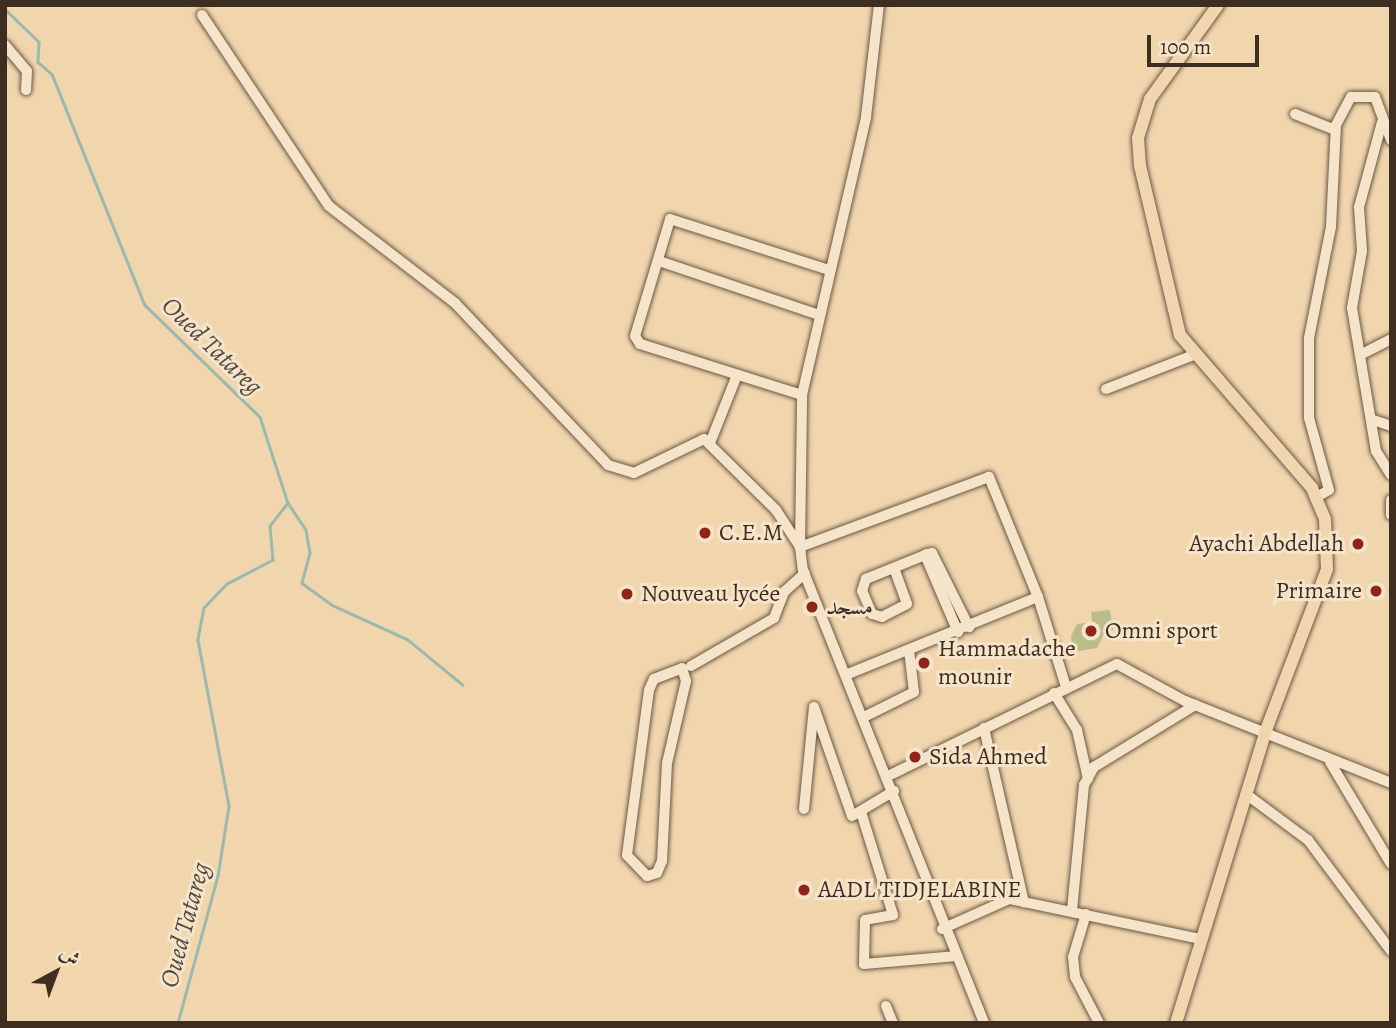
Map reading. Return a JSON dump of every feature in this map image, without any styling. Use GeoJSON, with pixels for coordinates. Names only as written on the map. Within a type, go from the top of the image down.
{"type":"FeatureCollection","features":[{"type":"Feature","properties":{"kind":"main road"},"geometry":{"type":"LineString","coordinates":[[1176,1023],[1266,730],[1319,604],[1326,569],[1328,538],[1315,498],[1191,356],[1177,322],[1138,138],[1150,99],[1174,57],[1218,5]]}},
{"type":"Feature","properties":{"kind":"street"},"geometry":{"type":"LineString","coordinates":[[879,5],[866,117],[802,395],[800,547],[805,573],[894,792],[942,929],[957,956],[984,1023]]}},
{"type":"Feature","properties":{"kind":"street"},"geometry":{"type":"LineString","coordinates":[[202,15],[329,206],[455,303],[608,465],[634,473],[698,440],[710,443],[764,495],[800,547]]}},
{"type":"Feature","properties":{"kind":"street"},"geometry":{"type":"LineString","coordinates":[[5,45],[27,71],[26,90]]}},
{"type":"Feature","properties":{"kind":"street"},"geometry":{"type":"LineString","coordinates":[[1315,498],[1329,490],[1310,418],[1307,361],[1331,227],[1335,130],[1351,97],[1366,92],[1375,97],[1382,122],[1391,139]]}},
{"type":"Feature","properties":{"kind":"street"},"geometry":{"type":"LineString","coordinates":[[1295,114],[1335,130]]}},
{"type":"Feature","properties":{"kind":"street"},"geometry":{"type":"LineString","coordinates":[[1382,122],[1359,207],[1362,251],[1352,308],[1377,451],[1391,475]]}},
{"type":"Feature","properties":{"kind":"street"},"geometry":{"type":"LineString","coordinates":[[802,395],[636,340],[659,261],[675,218],[829,270]]}},
{"type":"Feature","properties":{"kind":"street"},"geometry":{"type":"LineString","coordinates":[[659,261],[819,315]]}},
{"type":"Feature","properties":{"kind":"street"},"geometry":{"type":"LineString","coordinates":[[1362,354],[1391,339]]}},
{"type":"Feature","properties":{"kind":"street"},"geometry":{"type":"LineString","coordinates":[[1105,389],[1191,356]]}},
{"type":"Feature","properties":{"kind":"street"},"geometry":{"type":"LineString","coordinates":[[710,443],[737,375]]}},
{"type":"Feature","properties":{"kind":"street"},"geometry":{"type":"LineString","coordinates":[[1373,420],[1391,426]]}},
{"type":"Feature","properties":{"kind":"street"},"geometry":{"type":"LineString","coordinates":[[800,547],[989,477],[1038,597],[1066,687]]}},
{"type":"Feature","properties":{"kind":"street"},"geometry":{"type":"LineString","coordinates":[[1391,500],[1391,515]]}},
{"type":"Feature","properties":{"kind":"street"},"geometry":{"type":"LineString","coordinates":[[894,568],[907,604],[877,617],[862,584],[894,568],[925,555],[936,556],[969,627]]}},
{"type":"Feature","properties":{"kind":"street"},"geometry":{"type":"LineString","coordinates":[[925,555],[958,632]]}},
{"type":"Feature","properties":{"kind":"street"},"geometry":{"type":"LineString","coordinates":[[686,667],[686,681],[667,763],[662,861],[657,873],[647,876],[627,855],[649,690],[654,679],[686,667],[774,618],[783,592],[805,573]]}},
{"type":"Feature","properties":{"kind":"street"},"geometry":{"type":"LineString","coordinates":[[848,674],[958,632],[1038,597]]}},
{"type":"Feature","properties":{"kind":"street"},"geometry":{"type":"LineString","coordinates":[[864,717],[914,692],[909,650]]}},
{"type":"Feature","properties":{"kind":"street"},"geometry":{"type":"LineString","coordinates":[[886,777],[1117,664],[1195,705],[1266,730],[1330,762],[1391,783]]}},
{"type":"Feature","properties":{"kind":"street"},"geometry":{"type":"LineString","coordinates":[[1054,693],[1077,730],[1088,779]]}},
{"type":"Feature","properties":{"kind":"street"},"geometry":{"type":"LineString","coordinates":[[1072,910],[1088,779],[1094,767],[1195,705]]}},
{"type":"Feature","properties":{"kind":"street"},"geometry":{"type":"LineString","coordinates":[[804,810],[814,707],[852,816],[894,792]]}},
{"type":"Feature","properties":{"kind":"street"},"geometry":{"type":"LineString","coordinates":[[985,728],[1024,902]]}},
{"type":"Feature","properties":{"kind":"street"},"geometry":{"type":"LineString","coordinates":[[1330,762],[1391,864]]}},
{"type":"Feature","properties":{"kind":"street"},"geometry":{"type":"LineString","coordinates":[[1246,794],[1308,840],[1391,951]]}},
{"type":"Feature","properties":{"kind":"street"},"geometry":{"type":"LineString","coordinates":[[861,812],[893,915],[865,920],[864,964],[957,956]]}},
{"type":"Feature","properties":{"kind":"street"},"geometry":{"type":"LineString","coordinates":[[942,929],[1009,899],[1201,939]]}},
{"type":"Feature","properties":{"kind":"street"},"geometry":{"type":"LineString","coordinates":[[1086,914],[1073,957],[1075,977],[1098,1023]]}},
{"type":"Feature","properties":{"kind":"street"},"geometry":{"type":"LineString","coordinates":[[886,1006],[892,1023]]}},
{"type":"Feature","properties":{"kind":"green space","name":"Omni sport"},"geometry":{"type":"Polygon","coordinates":[[[1110,610],[1113,630],[1105,632],[1097,648],[1073,652],[1071,636],[1077,624],[1092,622],[1091,612],[1110,610]]]}},
{"type":"Feature","properties":{"kind":"waterway","name":"Oued Tatareg"},"geometry":{"type":"LineString","coordinates":[[5,9],[39,42],[38,62],[52,74],[145,305],[260,417],[288,503],[270,526],[273,560],[227,584],[204,608],[198,640],[229,806],[218,876],[178,1023]]}},
{"type":"Feature","properties":{"kind":"waterway"},"geometry":{"type":"LineString","coordinates":[[288,503],[306,530],[310,553],[302,583],[332,605],[407,639],[463,685]]}},
{"type":"Feature","properties":{"kind":"place","name":"C.E.M"},"geometry":{"type":"Point","coordinates":[705,533]}},
{"type":"Feature","properties":{"kind":"place","name":"Ayachi Abdellah"},"geometry":{"type":"Point","coordinates":[1358,544]}},
{"type":"Feature","properties":{"kind":"place","name":"Primaire"},"geometry":{"type":"Point","coordinates":[1376,591]}},
{"type":"Feature","properties":{"kind":"place","name":"Nouveau lycée"},"geometry":{"type":"Point","coordinates":[627,594]}},
{"type":"Feature","properties":{"kind":"place","name":"مسجد"},"geometry":{"type":"Point","coordinates":[812,607]}},
{"type":"Feature","properties":{"kind":"place","name":"Omni sport"},"geometry":{"type":"Point","coordinates":[1091,631]}},
{"type":"Feature","properties":{"kind":"place","name":"Hammadache mounir"},"geometry":{"type":"Point","coordinates":[924,663]}},
{"type":"Feature","properties":{"kind":"place","name":"Sida Ahmed"},"geometry":{"type":"Point","coordinates":[915,757]}},
{"type":"Feature","properties":{"kind":"place","name":"AADL TIDJELABINE"},"geometry":{"type":"Point","coordinates":[804,890]}}]}
